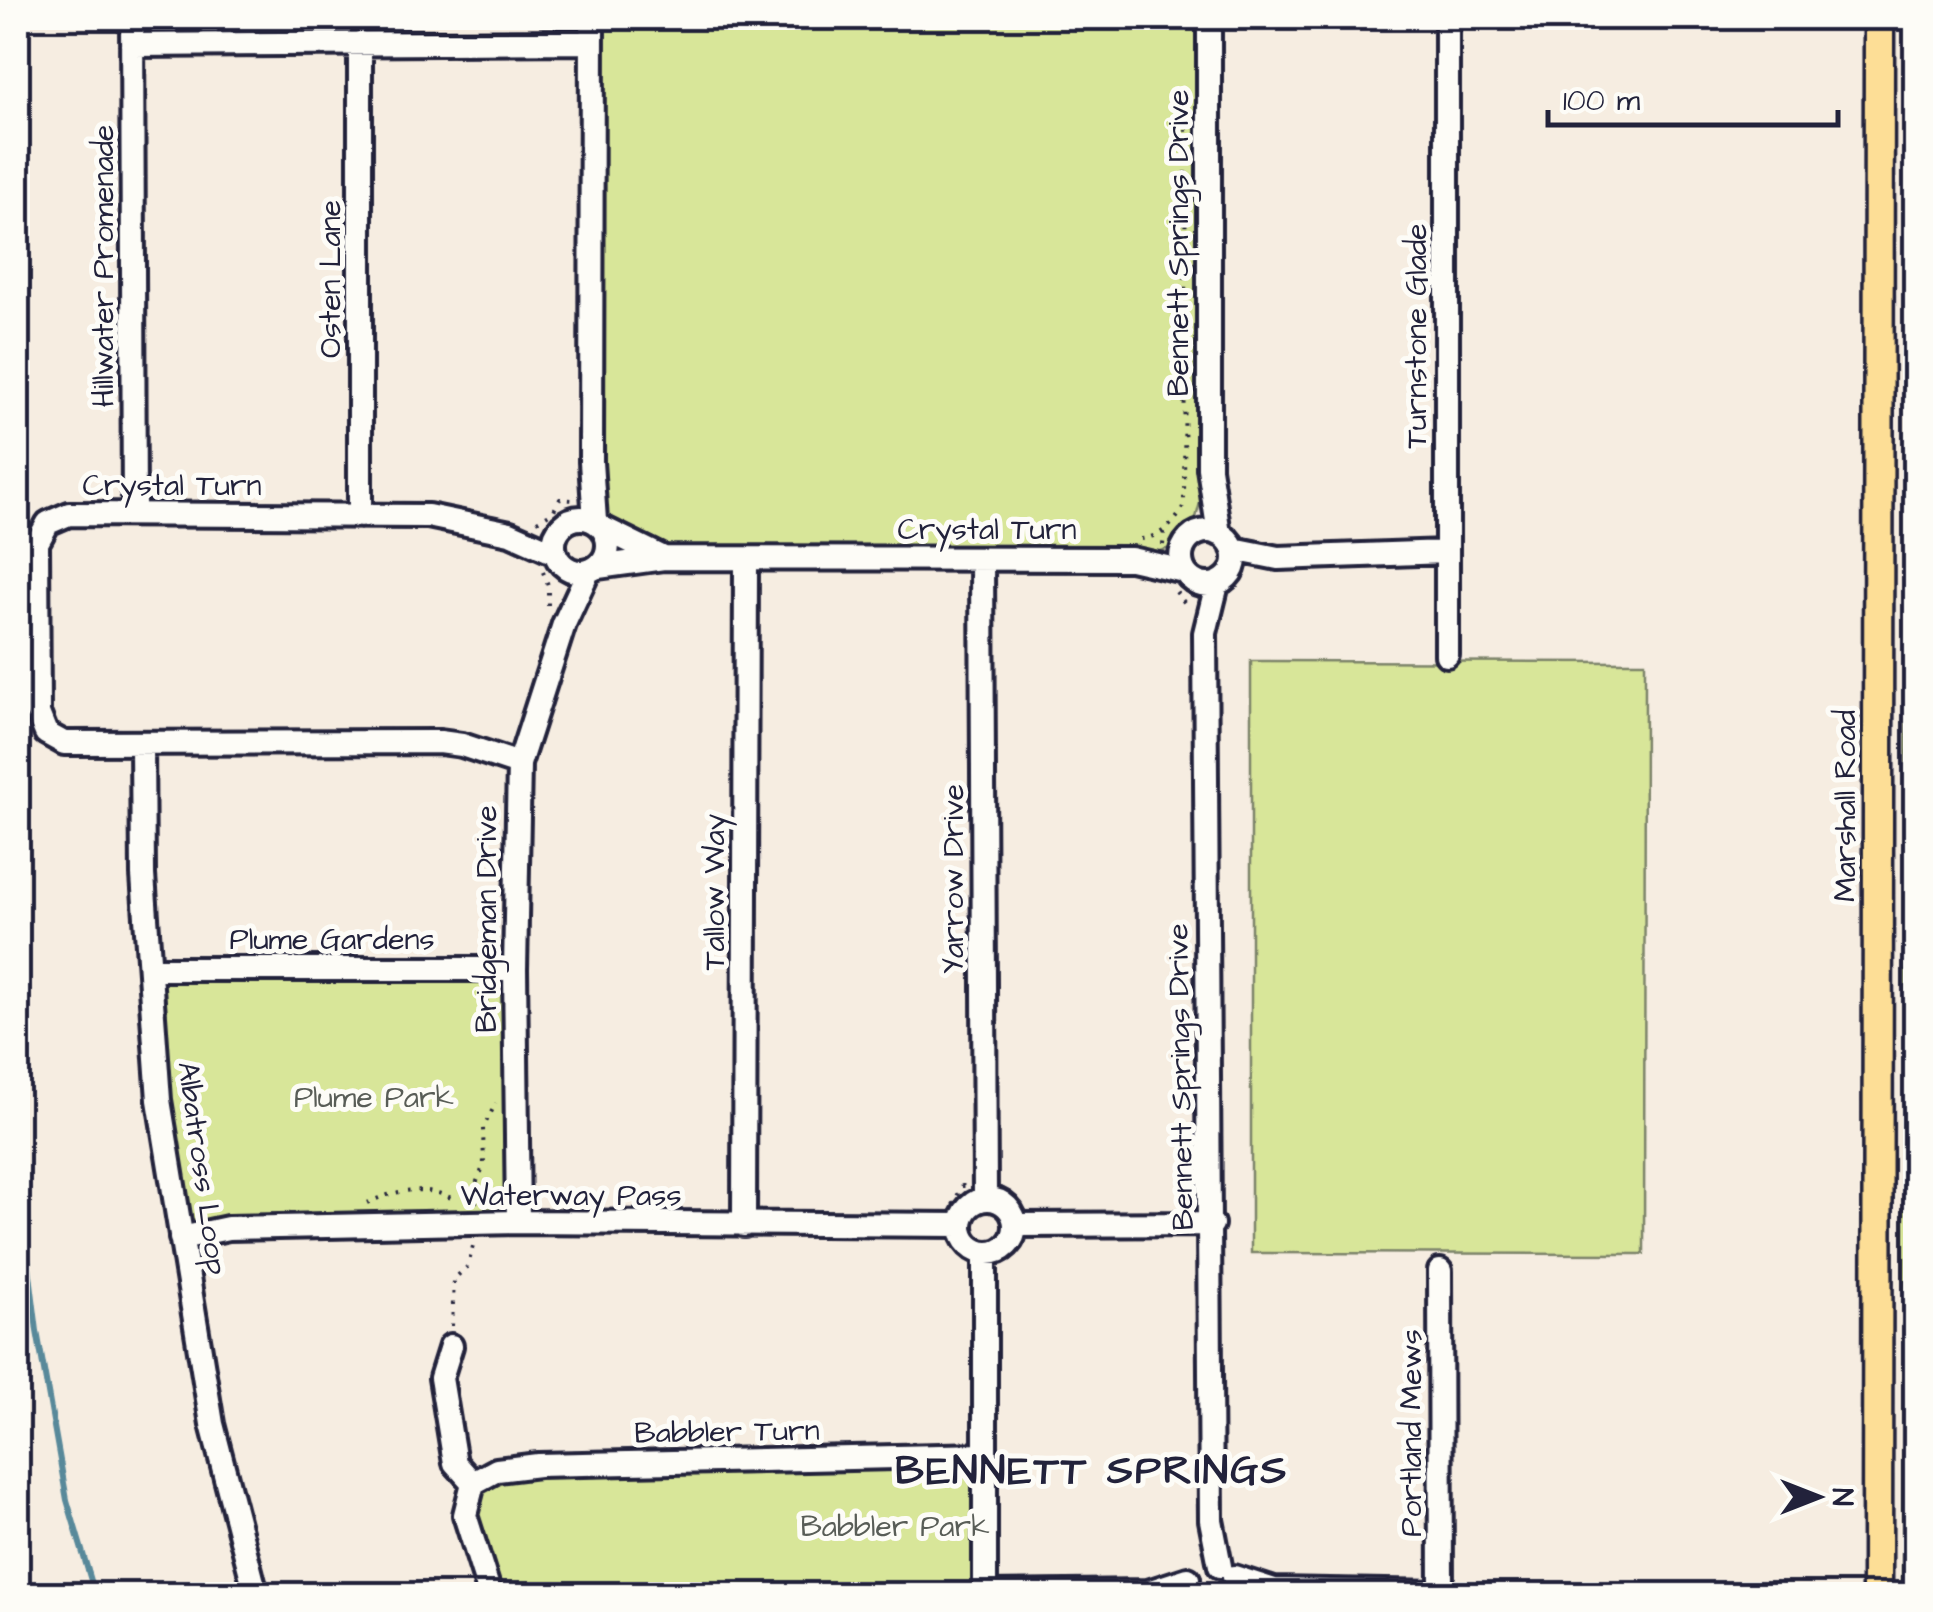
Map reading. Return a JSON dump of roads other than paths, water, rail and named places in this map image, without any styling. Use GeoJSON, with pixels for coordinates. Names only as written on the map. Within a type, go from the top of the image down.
{"type":"FeatureCollection","features":[{"type":"Feature","properties":{"kind":"main road","name":"Marshall Road"},"geometry":{"type":"LineString","coordinates":[[1877,1594],[1879,18]]}},
{"type":"Feature","properties":{"kind":"street","name":"Hillwater Promenade"},"geometry":{"type":"LineString","coordinates":[[132,18],[134,514]]}},
{"type":"Feature","properties":{"kind":"street"},"geometry":{"type":"LineString","coordinates":[[564,624],[593,569],[608,553],[609,544],[599,525],[591,462],[592,18]]}},
{"type":"Feature","properties":{"kind":"street","name":"Bennett Springs Drive"},"geometry":{"type":"LineString","coordinates":[[1208,18],[1208,468],[1225,559],[1205,633],[1212,1224],[1211,1580]]}},
{"type":"Feature","properties":{"kind":"street","name":"Turnstone Glade"},"geometry":{"type":"LineString","coordinates":[[1446,18],[1447,655]]}},
{"type":"Feature","properties":{"kind":"street","name":"Osten Lane"},"geometry":{"type":"LineString","coordinates":[[360,42],[360,516]]}},
{"type":"Feature","properties":{"kind":"street"},"geometry":{"type":"LineString","coordinates":[[132,44],[592,42]]}},
{"type":"Feature","properties":{"kind":"street"},"geometry":{"type":"LineString","coordinates":[[564,624],[560,542],[591,462]]}},
{"type":"Feature","properties":{"kind":"street","name":"Bennett Springs Drive"},"geometry":{"type":"LineString","coordinates":[[1205,633],[1182,580],[1182,553],[1208,468]]}},
{"type":"Feature","properties":{"kind":"street","name":"Crystal Turn"},"geometry":{"type":"LineString","coordinates":[[519,764],[462,745],[440,742],[64,743],[46,733],[38,714],[37,543],[48,523],[69,514],[428,516],[560,542]]}},
{"type":"Feature","properties":{"kind":"street"},"geometry":{"type":"LineString","coordinates":[[560,542],[578,518],[664,558]]}},
{"type":"Feature","properties":{"kind":"street","name":"Crystal Turn"},"geometry":{"type":"LineString","coordinates":[[593,569],[664,558],[982,559],[1128,549],[1188,540],[1208,531],[1225,559],[1207,585],[1182,580],[1128,549]]}},
{"type":"Feature","properties":{"kind":"street"},"geometry":{"type":"LineString","coordinates":[[560,542],[573,571],[593,569]]}},
{"type":"Feature","properties":{"kind":"street"},"geometry":{"type":"LineString","coordinates":[[1225,559],[1446,552]]}},
{"type":"Feature","properties":{"kind":"street","name":"Yarrow Drive"},"geometry":{"type":"LineString","coordinates":[[982,559],[986,1199]]}},
{"type":"Feature","properties":{"kind":"street","name":"Tallow Way"},"geometry":{"type":"LineString","coordinates":[[744,1225],[746,560]]}},
{"type":"Feature","properties":{"kind":"street","name":"Bridgeman Drive"},"geometry":{"type":"LineString","coordinates":[[518,1222],[515,969],[519,764],[564,624]]}},
{"type":"Feature","properties":{"kind":"street","name":"Albatross Loop"},"geometry":{"type":"LineString","coordinates":[[142,744],[143,875],[160,1100],[212,1424],[256,1594]]}},
{"type":"Feature","properties":{"kind":"street","name":"Plume Gardens"},"geometry":{"type":"LineString","coordinates":[[150,969],[515,969]]}},
{"type":"Feature","properties":{"kind":"street"},"geometry":{"type":"LineString","coordinates":[[986,1199],[1009,1209],[1015,1225],[1010,1242],[985,1253],[968,1244],[961,1226],[968,1208],[986,1199]]}},
{"type":"Feature","properties":{"kind":"street","name":"Waterway Pass"},"geometry":{"type":"LineString","coordinates":[[181,1238],[228,1228],[478,1219],[961,1226]]}},
{"type":"Feature","properties":{"kind":"street"},"geometry":{"type":"LineString","coordinates":[[1015,1225],[1212,1224]]}},
{"type":"Feature","properties":{"kind":"street"},"geometry":{"type":"LineString","coordinates":[[985,1253],[985,1594],[1151,1593],[1211,1580],[1268,1592],[1441,1594]]}},
{"type":"Feature","properties":{"kind":"street","name":"Portland Mews"},"geometry":{"type":"LineString","coordinates":[[1440,1271],[1441,1594]]}},
{"type":"Feature","properties":{"kind":"street"},"geometry":{"type":"LineString","coordinates":[[451,1346],[441,1378],[455,1464],[474,1483],[465,1515],[490,1594]]}},
{"type":"Feature","properties":{"kind":"street","name":"Babbler Turn"},"geometry":{"type":"LineString","coordinates":[[474,1483],[497,1470],[538,1465],[986,1455]]}},
{"type":"Feature","properties":{"kind":"waterway"},"geometry":{"type":"LineString","coordinates":[[18,1177],[37,1331],[67,1500],[95,1594]]}},
{"type":"Feature","properties":{"kind":"district","name":"BENNETT SPRINGS"},"geometry":{"type":"Point","coordinates":[1092,1469]}},
{"type":"Feature","properties":{"kind":"park label","name":"Plume Park"},"geometry":{"type":"Point","coordinates":[374,1097]}},
{"type":"Feature","properties":{"kind":"park label","name":"Babbler Park"},"geometry":{"type":"Point","coordinates":[895,1526]}}]}
